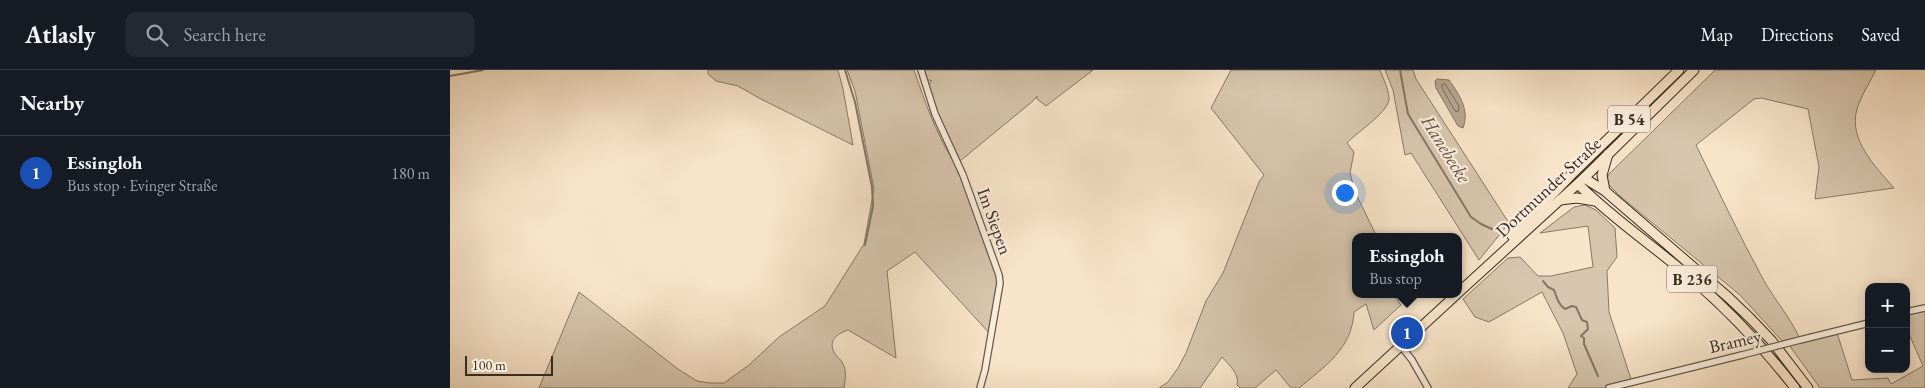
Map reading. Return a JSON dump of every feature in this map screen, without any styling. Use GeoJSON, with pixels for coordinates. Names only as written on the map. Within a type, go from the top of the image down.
{"type":"FeatureCollection","features":[{"type":"Feature","properties":{"kind":"main road","name":"Dortmunder Straße"},"geometry":{"type":"LineString","coordinates":[[1500,253],[1516,232],[1578,176],[1680,70]]}},
{"type":"Feature","properties":{"kind":"main road","name":"Dortmunder Straße"},"geometry":{"type":"LineString","coordinates":[[1500,253],[1560,200],[1578,176],[1608,154],[1694,70]]}},
{"type":"Feature","properties":{"kind":"main road"},"geometry":{"type":"LineString","coordinates":[[1605,191],[1602,175],[1608,154]]}},
{"type":"Feature","properties":{"kind":"main road","name":"B 236"},"geometry":{"type":"LineString","coordinates":[[1578,176],[1605,191],[1728,297],[1771,340],[1808,388]]}},
{"type":"Feature","properties":{"kind":"main road","name":"B 236"},"geometry":{"type":"LineString","coordinates":[[1578,176],[1598,202],[1692,279],[1734,317],[1756,340],[1795,388]]}},
{"type":"Feature","properties":{"kind":"main road"},"geometry":{"type":"LineString","coordinates":[[1560,200],[1585,198],[1598,202]]}},
{"type":"Feature","properties":{"kind":"main road","name":"B 54"},"geometry":{"type":"LineString","coordinates":[[1462,288],[1500,253]]}},
{"type":"Feature","properties":{"kind":"main road","name":"B 54"},"geometry":{"type":"LineString","coordinates":[[1355,388],[1452,298]]}},
{"type":"Feature","properties":{"kind":"street","name":"Im Siepen"},"geometry":{"type":"LineString","coordinates":[[921,70],[935,114],[963,175],[999,275],[1000,283],[980,388]]}},
{"type":"Feature","properties":{"kind":"street"},"geometry":{"type":"LineString","coordinates":[[1910,311],[1925,308]]}},
{"type":"Feature","properties":{"kind":"street","name":"Bramey"},"geometry":{"type":"LineString","coordinates":[[1609,388],[1865,324]]}},
{"type":"Feature","properties":{"kind":"street"},"geometry":{"type":"LineString","coordinates":[[1401,346],[1412,360],[1428,388]]}},
{"type":"Feature","properties":{"kind":"shaded area"},"geometry":{"type":"Polygon","coordinates":[[[708,70],[838,70],[853,145],[738,86],[716,81],[708,74],[708,70]]]}},
{"type":"Feature","properties":{"kind":"shaded area"},"geometry":{"type":"Polygon","coordinates":[[[847,70],[914,70],[937,131],[956,165],[997,274],[999,286],[991,335],[915,252],[887,271],[896,358],[848,330],[841,333],[836,337],[832,346],[845,370],[844,388],[539,388],[579,292],[678,369],[697,381],[710,383],[724,383],[749,365],[779,337],[825,306],[864,244],[874,189],[855,91],[847,70]]]}},
{"type":"Feature","properties":{"kind":"shaded area"},"geometry":{"type":"Polygon","coordinates":[[[924,70],[1093,70],[1046,106],[1037,99],[1037,96],[960,161],[936,111],[927,85],[932,81],[926,79],[924,70]]]}},
{"type":"Feature","properties":{"kind":"shaded area"},"geometry":{"type":"Polygon","coordinates":[[[1231,70],[1380,70],[1388,90],[1388,103],[1385,108],[1347,143],[1354,152],[1350,173],[1355,192],[1375,233],[1352,233],[1352,298],[1396,298],[1401,305],[1374,330],[1366,304],[1354,312],[1352,325],[1343,347],[1336,356],[1299,388],[1291,388],[1276,370],[1255,388],[1240,388],[1237,385],[1237,377],[1231,366],[1222,357],[1200,388],[1159,388],[1168,382],[1186,353],[1206,301],[1223,273],[1259,182],[1264,175],[1211,108],[1231,70]]]}},
{"type":"Feature","properties":{"kind":"shaded area"},"geometry":{"type":"Polygon","coordinates":[[[1385,70],[1413,70],[1416,79],[1509,223],[1479,260],[1411,153],[1405,155],[1393,90],[1385,70]]]}},
{"type":"Feature","properties":{"kind":"shaded area"},"geometry":{"type":"Polygon","coordinates":[[[1715,70],[1876,70],[1857,109],[1856,131],[1865,152],[1894,188],[1815,199],[1819,167],[1808,109],[1761,98],[1754,99],[1696,145],[1763,279],[1799,337],[1782,341],[1740,295],[1621,197],[1607,183],[1608,175],[1715,70]]]}},
{"type":"Feature","properties":{"kind":"shaded area"},"geometry":{"type":"Polygon","coordinates":[[[1585,205],[1596,210],[1615,228],[1617,257],[1607,271],[1609,312],[1632,382],[1609,388],[1568,388],[1577,374],[1563,333],[1542,292],[1489,322],[1475,317],[1463,299],[1508,258],[1520,257],[1538,276],[1551,276],[1593,267],[1588,226],[1540,233],[1574,207],[1585,205]]]}},
{"type":"Feature","properties":{"kind":"shaded area"},"geometry":{"type":"Polygon","coordinates":[[[1925,308],[1925,388],[1820,388],[1789,345],[1837,333],[1852,380],[1888,378],[1891,384],[1923,366],[1910,336],[1910,311],[1925,308]]]}},
{"type":"Feature","properties":{"kind":"water"},"geometry":{"type":"Polygon","coordinates":[[[1437,79],[1449,80],[1460,97],[1465,115],[1463,128],[1458,126],[1436,88],[1435,81],[1437,79]]]}},
{"type":"Feature","properties":{"kind":"waterway"},"geometry":{"type":"LineString","coordinates":[[450,76],[483,70]]}},
{"type":"Feature","properties":{"kind":"waterway"},"geometry":{"type":"LineString","coordinates":[[845,70],[855,102],[872,187],[873,206],[865,245]]}},
{"type":"Feature","properties":{"kind":"waterway","name":"Hanebecke"},"geometry":{"type":"LineString","coordinates":[[1400,70],[1408,114],[1471,217],[1492,229]]}},
{"type":"Feature","properties":{"kind":"waterway","name":"Hanebecke"},"geometry":{"type":"LineString","coordinates":[[1543,281],[1554,290],[1558,301],[1565,309],[1572,306],[1576,307],[1582,320],[1587,322],[1588,329],[1581,336],[1584,338],[1584,344],[1598,376]]}},
{"type":"Feature","properties":{"kind":"place","name":"Essingloh"},"geometry":{"type":"Point","coordinates":[1407,333]}}]}
